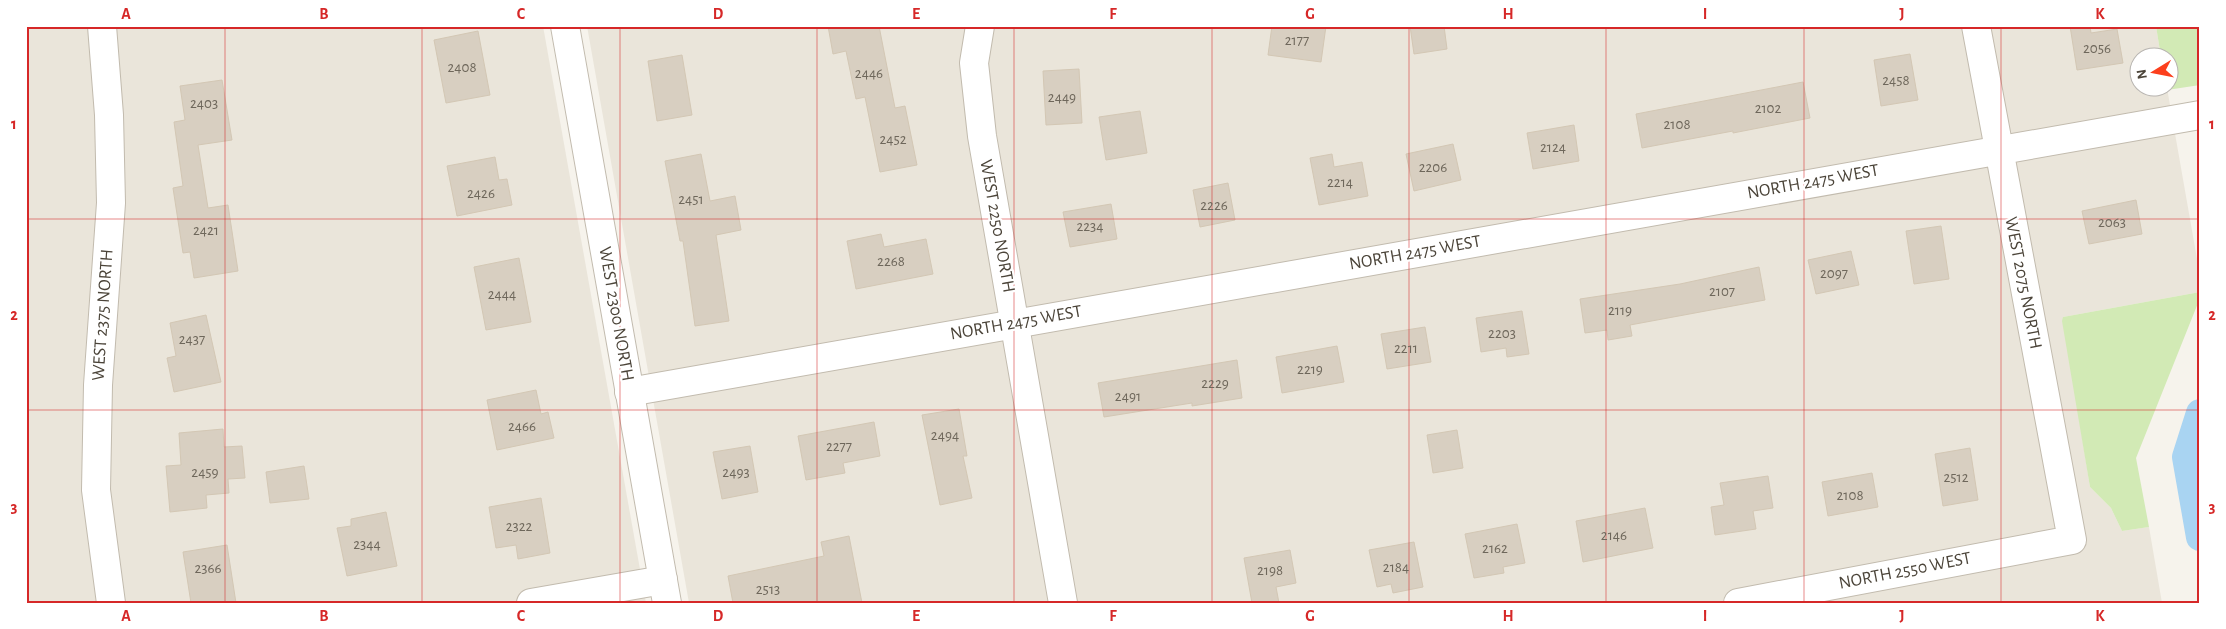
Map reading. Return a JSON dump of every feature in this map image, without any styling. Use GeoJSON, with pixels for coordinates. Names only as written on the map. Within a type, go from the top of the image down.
{"type":"FeatureCollection","features":[{"type":"Feature","properties":{"kind":"street","name":"WEST 2375 NORTH"},"geometry":{"type":"LineString","coordinates":[[102,26],[109,115],[111,203],[98,384],[96,490],[110,603]]}},
{"type":"Feature","properties":{"kind":"street","name":"WEST 2300 NORTH"},"geometry":{"type":"LineString","coordinates":[[565,26],[665,591]]}},
{"type":"Feature","properties":{"kind":"street","name":"WEST 2250 NORTH"},"geometry":{"type":"LineString","coordinates":[[980,26],[974,63],[982,136],[1063,603]]}},
{"type":"Feature","properties":{"kind":"street","name":"WEST 2075 NORTH"},"geometry":{"type":"LineString","coordinates":[[1976,26],[2072,540]]}},
{"type":"Feature","properties":{"kind":"street","name":"NORTH 2475 WEST"},"geometry":{"type":"LineString","coordinates":[[630,392],[2200,115]]}},
{"type":"Feature","properties":{"kind":"street","name":"NORTH 2550 WEST"},"geometry":{"type":"LineString","coordinates":[[1738,603],[2072,540]]}},
{"type":"Feature","properties":{"kind":"street"},"geometry":{"type":"LineString","coordinates":[[531,603],[665,591]]}},
{"type":"Feature","properties":{"kind":"shaded area"},"geometry":{"type":"Polygon","coordinates":[[[26,26],[543,26],[646,603],[26,603],[26,26]]]}},
{"type":"Feature","properties":{"kind":"shaded area"},"geometry":{"type":"Polygon","coordinates":[[[587,26],[2156,26],[2160,48],[2128,48],[2128,98],[2169,98],[2200,276],[2200,292],[2063,317],[2090,487],[2111,508],[2122,531],[2149,527],[2162,603],[689,603],[587,26]]]}},
{"type":"Feature","properties":{"kind":"green space"},"geometry":{"type":"Polygon","coordinates":[[[2156,26],[2200,26],[2200,85],[2178,88],[2178,48],[2160,48],[2156,26]]]}},
{"type":"Feature","properties":{"kind":"green space"},"geometry":{"type":"Polygon","coordinates":[[[2200,292],[2200,298],[2136,458],[2149,527],[2122,531],[2111,508],[2090,487],[2062,321],[2063,317],[2200,292]]]}},
{"type":"Feature","properties":{"kind":"building"},"geometry":{"type":"Polygon","coordinates":[[[828,26],[879,26],[895,108],[905,106],[917,165],[880,172],[865,97],[856,99],[846,51],[833,54],[828,26]]]}},
{"type":"Feature","properties":{"kind":"building"},"geometry":{"type":"Polygon","coordinates":[[[1272,26],[1326,26],[1321,62],[1268,55],[1272,26]]]}},
{"type":"Feature","properties":{"kind":"building"},"geometry":{"type":"Polygon","coordinates":[[[1410,26],[1444,26],[1447,49],[1414,54],[1410,26]]]}},
{"type":"Feature","properties":{"kind":"building"},"geometry":{"type":"Polygon","coordinates":[[[2070,26],[2090,26],[2091,33],[2117,29],[2123,63],[2077,70],[2070,26]]]}},
{"type":"Feature","properties":{"kind":"building"},"geometry":{"type":"Polygon","coordinates":[[[478,31],[490,95],[446,103],[434,40],[478,31]]]}},
{"type":"Feature","properties":{"kind":"building"},"geometry":{"type":"Polygon","coordinates":[[[1910,54],[1918,100],[1881,106],[1874,60],[1910,54]]]}},
{"type":"Feature","properties":{"kind":"building"},"geometry":{"type":"Polygon","coordinates":[[[682,55],[692,115],[657,121],[648,61],[682,55]]]}},
{"type":"Feature","properties":{"kind":"building"},"geometry":{"type":"Polygon","coordinates":[[[1079,69],[1082,123],[1046,125],[1043,71],[1079,69]]]}},
{"type":"Feature","properties":{"kind":"building"},"geometry":{"type":"Polygon","coordinates":[[[222,80],[232,140],[198,145],[208,208],[228,205],[238,271],[194,278],[190,252],[183,253],[173,188],[183,186],[174,122],[185,120],[180,86],[222,80]]]}},
{"type":"Feature","properties":{"kind":"building"},"geometry":{"type":"Polygon","coordinates":[[[1803,82],[1810,118],[1642,148],[1636,114],[1803,82]]]}},
{"type":"Feature","properties":{"kind":"building"},"geometry":{"type":"Polygon","coordinates":[[[1140,111],[1147,153],[1106,160],[1099,117],[1140,111]]]}},
{"type":"Feature","properties":{"kind":"building"},"geometry":{"type":"Polygon","coordinates":[[[1574,125],[1579,161],[1533,169],[1527,133],[1574,125]]]}},
{"type":"Feature","properties":{"kind":"building"},"geometry":{"type":"Polygon","coordinates":[[[1453,144],[1461,180],[1414,191],[1406,154],[1453,144]]]}},
{"type":"Feature","properties":{"kind":"building"},"geometry":{"type":"Polygon","coordinates":[[[701,154],[710,201],[735,196],[741,230],[716,235],[729,321],[695,326],[683,241],[680,241],[665,161],[701,154]]]}},
{"type":"Feature","properties":{"kind":"building"},"geometry":{"type":"Polygon","coordinates":[[[1332,154],[1334,167],[1362,162],[1368,196],[1319,205],[1310,158],[1332,154]]]}},
{"type":"Feature","properties":{"kind":"building"},"geometry":{"type":"Polygon","coordinates":[[[495,157],[499,180],[507,179],[512,205],[457,216],[447,166],[495,157]]]}},
{"type":"Feature","properties":{"kind":"building"},"geometry":{"type":"Polygon","coordinates":[[[1228,183],[1235,220],[1200,227],[1193,190],[1228,183]]]}},
{"type":"Feature","properties":{"kind":"building"},"geometry":{"type":"Polygon","coordinates":[[[2136,200],[2142,234],[2089,244],[2082,211],[2136,200]]]}},
{"type":"Feature","properties":{"kind":"building"},"geometry":{"type":"Polygon","coordinates":[[[1111,204],[1117,239],[1070,247],[1063,212],[1111,204]]]}},
{"type":"Feature","properties":{"kind":"building"},"geometry":{"type":"Polygon","coordinates":[[[1941,226],[1949,279],[1914,284],[1906,231],[1941,226]]]}},
{"type":"Feature","properties":{"kind":"building"},"geometry":{"type":"Polygon","coordinates":[[[881,234],[884,247],[926,239],[933,274],[856,289],[847,241],[881,234]]]}},
{"type":"Feature","properties":{"kind":"building"},"geometry":{"type":"Polygon","coordinates":[[[1851,251],[1859,285],[1816,294],[1808,260],[1851,251]]]}},
{"type":"Feature","properties":{"kind":"building"},"geometry":{"type":"Polygon","coordinates":[[[519,258],[531,322],[486,330],[474,267],[519,258]]]}},
{"type":"Feature","properties":{"kind":"building"},"geometry":{"type":"Polygon","coordinates":[[[1759,267],[1765,300],[1630,325],[1632,336],[1608,340],[1607,330],[1585,333],[1580,299],[1680,284],[1759,267]]]}},
{"type":"Feature","properties":{"kind":"building"},"geometry":{"type":"Polygon","coordinates":[[[1522,311],[1529,354],[1507,357],[1506,348],[1481,352],[1476,318],[1522,311]]]}},
{"type":"Feature","properties":{"kind":"building"},"geometry":{"type":"Polygon","coordinates":[[[206,315],[221,382],[174,392],[167,358],[176,356],[170,323],[206,315]]]}},
{"type":"Feature","properties":{"kind":"building"},"geometry":{"type":"Polygon","coordinates":[[[1425,327],[1431,362],[1387,369],[1381,334],[1425,327]]]}},
{"type":"Feature","properties":{"kind":"building"},"geometry":{"type":"Polygon","coordinates":[[[1337,346],[1344,382],[1282,393],[1276,357],[1337,346]]]}},
{"type":"Feature","properties":{"kind":"building"},"geometry":{"type":"Polygon","coordinates":[[[1237,360],[1242,398],[1192,406],[1192,403],[1104,417],[1098,383],[1237,360]]]}},
{"type":"Feature","properties":{"kind":"building"},"geometry":{"type":"Polygon","coordinates":[[[536,390],[541,414],[548,412],[554,438],[497,450],[487,400],[536,390]]]}},
{"type":"Feature","properties":{"kind":"building"},"geometry":{"type":"Polygon","coordinates":[[[959,409],[967,456],[963,456],[972,498],[940,505],[922,415],[959,409]]]}},
{"type":"Feature","properties":{"kind":"building"},"geometry":{"type":"Polygon","coordinates":[[[874,422],[880,456],[843,463],[845,473],[806,480],[798,436],[874,422]]]}},
{"type":"Feature","properties":{"kind":"building"},"geometry":{"type":"Polygon","coordinates":[[[223,429],[224,447],[242,446],[245,478],[228,479],[229,493],[206,495],[207,508],[170,512],[166,466],[181,465],[179,433],[223,429]]]}},
{"type":"Feature","properties":{"kind":"building"},"geometry":{"type":"Polygon","coordinates":[[[1457,430],[1463,468],[1433,473],[1427,435],[1457,430]]]}},
{"type":"Feature","properties":{"kind":"building"},"geometry":{"type":"Polygon","coordinates":[[[750,446],[758,492],[722,499],[713,452],[750,446]]]}},
{"type":"Feature","properties":{"kind":"building"},"geometry":{"type":"Polygon","coordinates":[[[1970,448],[1978,500],[1943,506],[1935,454],[1970,448]]]}},
{"type":"Feature","properties":{"kind":"building"},"geometry":{"type":"Polygon","coordinates":[[[304,466],[309,499],[270,503],[266,472],[304,466]]]}},
{"type":"Feature","properties":{"kind":"building"},"geometry":{"type":"Polygon","coordinates":[[[1872,473],[1878,507],[1828,516],[1822,482],[1872,473]]]}},
{"type":"Feature","properties":{"kind":"building"},"geometry":{"type":"Polygon","coordinates":[[[1768,476],[1773,508],[1753,511],[1756,529],[1715,535],[1711,507],[1724,505],[1720,483],[1768,476]]]}},
{"type":"Feature","properties":{"kind":"building"},"geometry":{"type":"Polygon","coordinates":[[[541,498],[550,553],[518,559],[516,545],[496,548],[489,507],[541,498]]]}},
{"type":"Feature","properties":{"kind":"building"},"geometry":{"type":"Polygon","coordinates":[[[1645,508],[1653,548],[1583,562],[1576,521],[1645,508]]]}},
{"type":"Feature","properties":{"kind":"building"},"geometry":{"type":"Polygon","coordinates":[[[386,512],[397,566],[347,576],[337,528],[351,526],[351,519],[386,512]]]}},
{"type":"Feature","properties":{"kind":"building"},"geometry":{"type":"Polygon","coordinates":[[[1517,524],[1525,563],[1503,567],[1504,573],[1474,578],[1465,534],[1517,524]]]}},
{"type":"Feature","properties":{"kind":"building"},"geometry":{"type":"Polygon","coordinates":[[[849,536],[862,603],[733,603],[728,576],[824,556],[821,542],[849,536]]]}},
{"type":"Feature","properties":{"kind":"building"},"geometry":{"type":"Polygon","coordinates":[[[1414,542],[1423,587],[1393,593],[1391,584],[1377,587],[1369,550],[1414,542]]]}},
{"type":"Feature","properties":{"kind":"building"},"geometry":{"type":"Polygon","coordinates":[[[227,545],[236,603],[191,603],[183,552],[227,545]]]}},
{"type":"Feature","properties":{"kind":"building"},"geometry":{"type":"Polygon","coordinates":[[[1290,550],[1296,583],[1276,587],[1279,603],[1252,603],[1244,558],[1290,550]]]}},
{"type":"Feature","properties":{"kind":"waterway"},"geometry":{"type":"LineString","coordinates":[[2200,413],[2186,457],[2200,537]]}}]}
